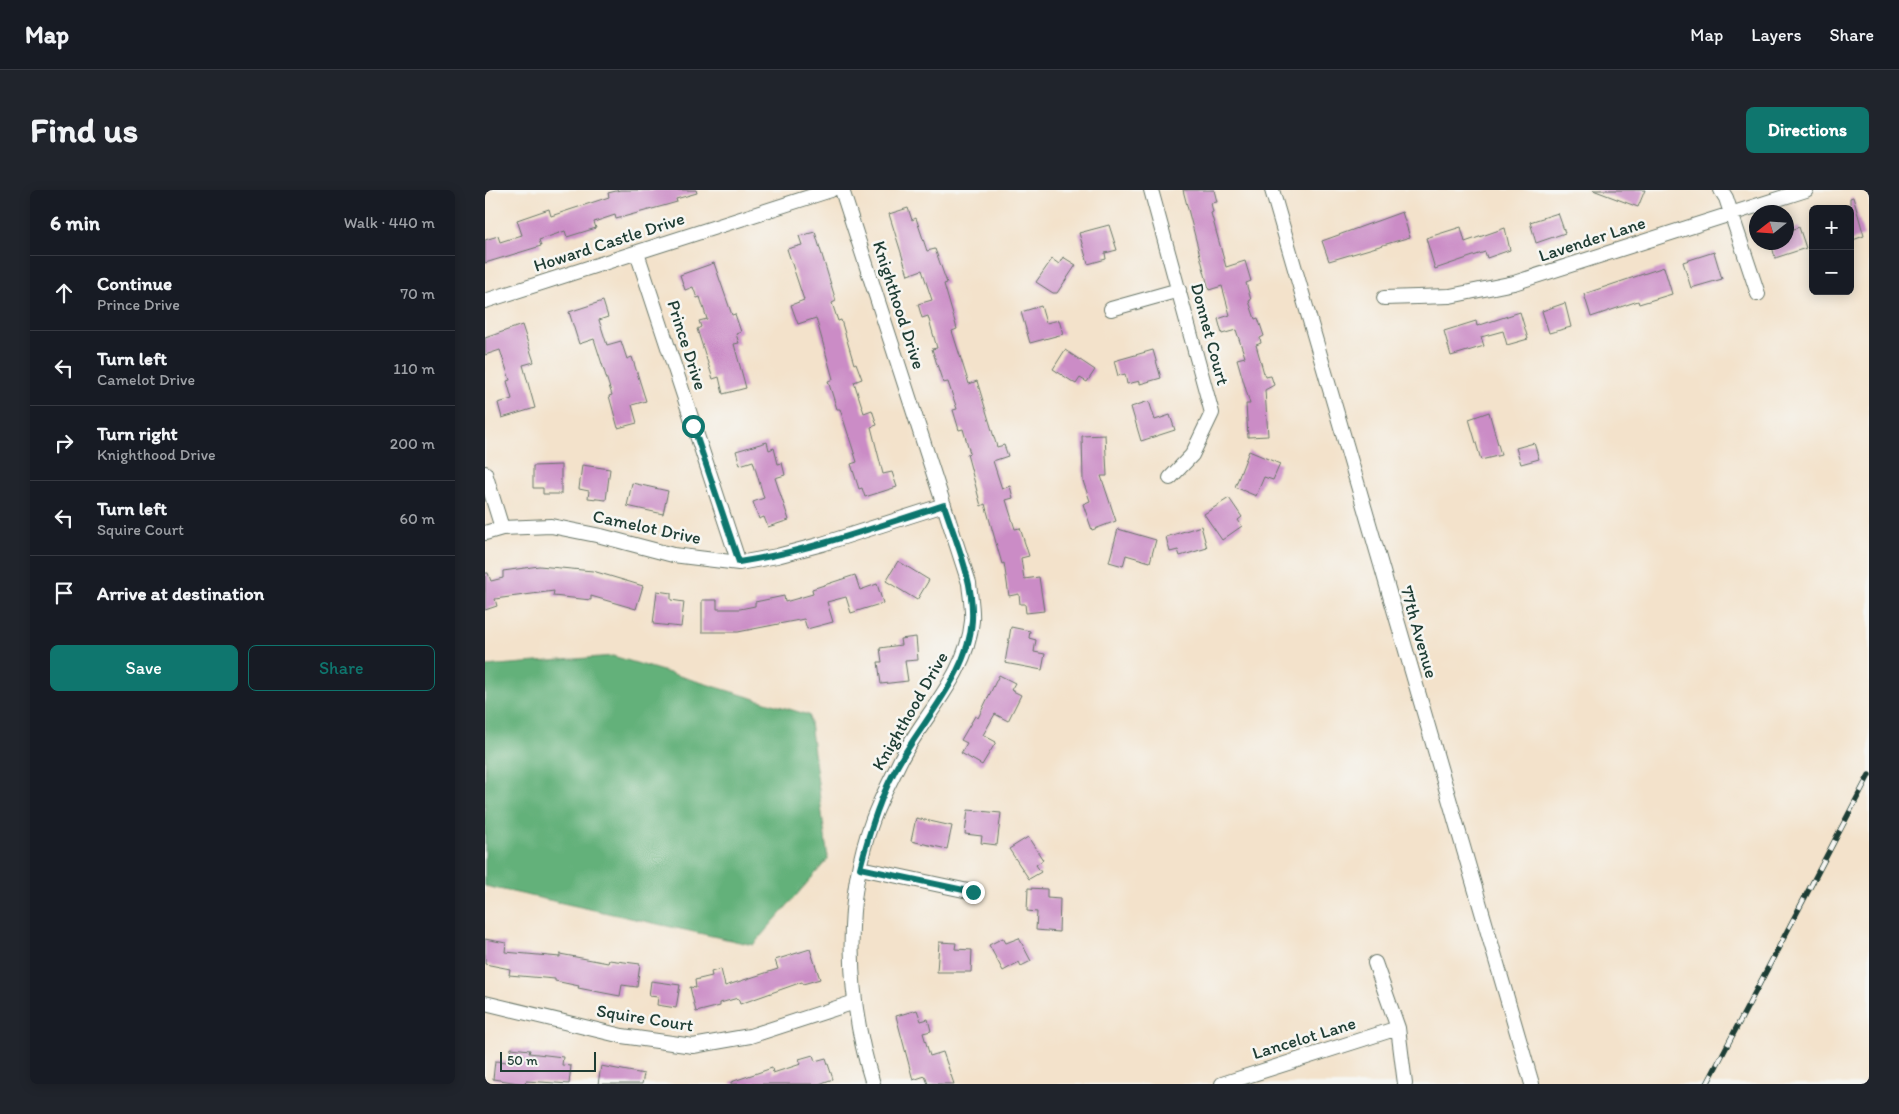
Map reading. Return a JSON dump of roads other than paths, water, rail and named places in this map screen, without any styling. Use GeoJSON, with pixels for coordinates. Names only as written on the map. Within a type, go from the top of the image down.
{"type":"FeatureCollection","features":[{"type":"Feature","properties":{"kind":"street","name":"Howard Castle Drive"},"geometry":{"type":"LineString","coordinates":[[485,301],[831,190]]}},
{"type":"Feature","properties":{"kind":"street","name":"Knighthood Drive"},"geometry":{"type":"LineString","coordinates":[[842,190],[969,583],[972,620],[965,654],[947,688],[901,759],[873,820],[860,868],[852,916],[855,1002],[873,1084]]}},
{"type":"Feature","properties":{"kind":"street","name":"Donnet Court"},"geometry":{"type":"LineString","coordinates":[[1151,190],[1212,413],[1192,455],[1170,478]]}},
{"type":"Feature","properties":{"kind":"street","name":"77th Avenue"},"geometry":{"type":"LineString","coordinates":[[1272,190],[1532,1084]]}},
{"type":"Feature","properties":{"kind":"street"},"geometry":{"type":"LineString","coordinates":[[1721,190],[1732,214],[1758,294]]}},
{"type":"Feature","properties":{"kind":"street","name":"Lavender Lane"},"geometry":{"type":"LineString","coordinates":[[1385,298],[1451,296],[1483,291],[1514,283],[1806,190]]}},
{"type":"Feature","properties":{"kind":"street","name":"Prince Drive"},"geometry":{"type":"LineString","coordinates":[[637,253],[739,562]]}},
{"type":"Feature","properties":{"kind":"street"},"geometry":{"type":"LineString","coordinates":[[1111,309],[1179,290]]}},
{"type":"Feature","properties":{"kind":"street"},"geometry":{"type":"LineString","coordinates":[[485,473],[502,528]]}},
{"type":"Feature","properties":{"kind":"street","name":"Camelot Drive"},"geometry":{"type":"LineString","coordinates":[[485,533],[502,528],[551,526],[601,536],[673,555],[739,562],[777,556],[822,544],[944,505]]}},
{"type":"Feature","properties":{"kind":"street"},"geometry":{"type":"LineString","coordinates":[[860,868],[973,892]]}},
{"type":"Feature","properties":{"kind":"street"},"geometry":{"type":"LineString","coordinates":[[1375,963],[1398,1028],[1405,1084]]}},
{"type":"Feature","properties":{"kind":"street","name":"Squire Court"},"geometry":{"type":"LineString","coordinates":[[485,1003],[622,1036],[693,1046],[750,1036],[855,1002]]}},
{"type":"Feature","properties":{"kind":"street","name":"Lancelot Lane"},"geometry":{"type":"LineString","coordinates":[[1222,1084],[1398,1028]]}},
{"type":"Feature","properties":{"kind":"railway"},"geometry":{"type":"LineString","coordinates":[[1707,1084],[1869,775]]}}]}
